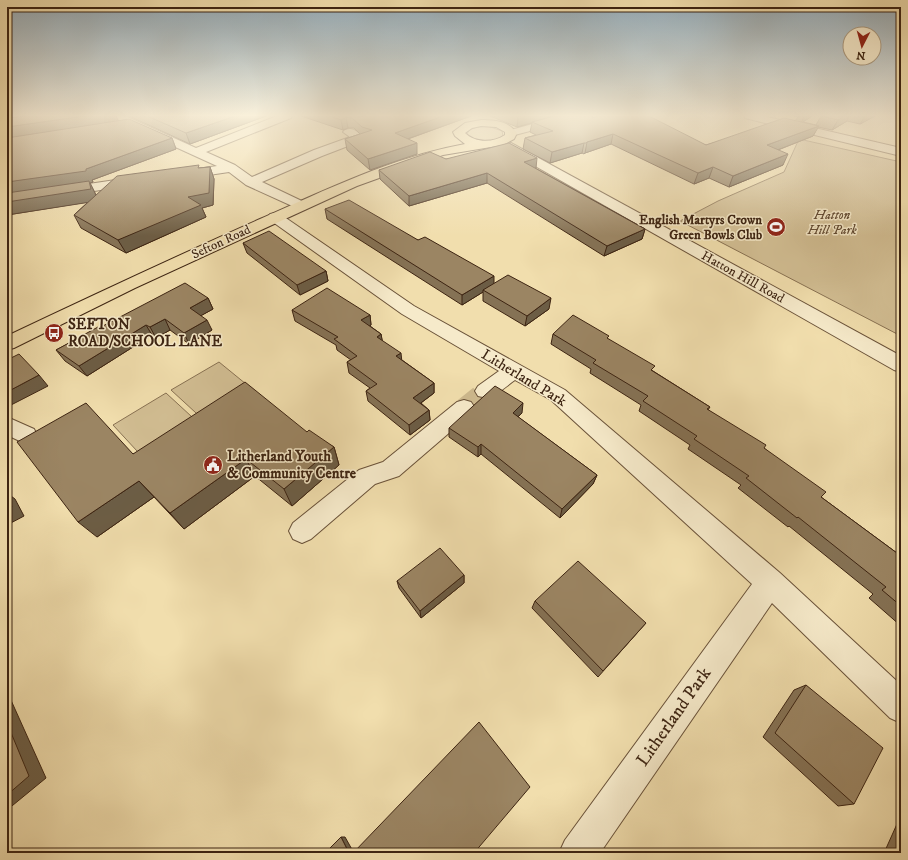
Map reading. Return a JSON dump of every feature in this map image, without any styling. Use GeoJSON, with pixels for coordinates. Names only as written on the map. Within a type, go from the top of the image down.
{"type":"FeatureCollection","features":[{"type":"Feature","properties":{"kind":"main road","name":"Sefton Road"},"geometry":{"type":"LineString","coordinates":[[7,344],[130,284],[275,217],[352,183],[428,156]]}},
{"type":"Feature","properties":{"kind":"street"},"geometry":{"type":"LineString","coordinates":[[204,156],[231,168],[251,182],[301,206]]}},
{"type":"Feature","properties":{"kind":"street"},"geometry":{"type":"LineString","coordinates":[[251,182],[311,156]]}},
{"type":"Feature","properties":{"kind":"street","name":"Hatton Hill Road"},"geometry":{"type":"LineString","coordinates":[[538,156],[583,181],[641,221],[901,365]]}},
{"type":"Feature","properties":{"kind":"street"},"geometry":{"type":"LineString","coordinates":[[169,177],[231,168]]}},
{"type":"Feature","properties":{"kind":"street"},"geometry":{"type":"LineString","coordinates":[[7,200],[146,180]]}},
{"type":"Feature","properties":{"kind":"street"},"geometry":{"type":"LineString","coordinates":[[641,221],[656,214]]}},
{"type":"Feature","properties":{"kind":"street","name":"Litherland Park"},"geometry":{"type":"LineString","coordinates":[[275,217],[408,310],[558,395],[770,582],[901,707]]}},
{"type":"Feature","properties":{"kind":"street"},"geometry":{"type":"LineString","coordinates":[[485,391],[514,370]]}},
{"type":"Feature","properties":{"kind":"street"},"geometry":{"type":"LineString","coordinates":[[302,531],[367,477],[391,469],[464,408]]}},
{"type":"Feature","properties":{"kind":"street"},"geometry":{"type":"LineString","coordinates":[[7,425],[26,435]]}},
{"type":"Feature","properties":{"kind":"street","name":"Litherland Park"},"geometry":{"type":"LineString","coordinates":[[578,853],[770,582]]}},
{"type":"Feature","properties":{"kind":"green space","name":"Hatton Hill Park"},"geometry":{"type":"Polygon","coordinates":[[[791,156],[875,156],[901,162],[901,336],[680,221],[718,201],[784,172],[791,156]]]}},
{"type":"Feature","properties":{"kind":"green space"},"geometry":{"type":"Polygon","coordinates":[[[219,362],[257,393],[208,424],[171,390],[219,362]]]}},
{"type":"Feature","properties":{"kind":"green space"},"geometry":{"type":"Polygon","coordinates":[[[166,393],[204,428],[149,464],[113,425],[166,393]]]}},
{"type":"Feature","properties":{"kind":"building"},"geometry":{"type":"Polygon","coordinates":[[[7,156],[122,156],[86,169],[86,171],[7,182],[7,156]]]}},
{"type":"Feature","properties":{"kind":"building"},"geometry":{"type":"Polygon","coordinates":[[[365,156],[377,156],[368,159],[365,156]]]}},
{"type":"Feature","properties":{"kind":"building"},"geometry":{"type":"Polygon","coordinates":[[[418,156],[439,156],[446,159],[457,156],[534,156],[537,158],[524,162],[645,229],[607,246],[487,173],[409,196],[379,170],[418,156]]]}},
{"type":"Feature","properties":{"kind":"building"},"geometry":{"type":"Polygon","coordinates":[[[661,156],[783,156],[733,176],[713,167],[698,173],[661,156]]]}},
{"type":"Feature","properties":{"kind":"building"},"geometry":{"type":"Polygon","coordinates":[[[199,165],[198,168],[210,167],[209,193],[188,197],[201,205],[118,240],[74,215],[117,176],[199,165]]]}},
{"type":"Feature","properties":{"kind":"building"},"geometry":{"type":"Polygon","coordinates":[[[89,181],[91,189],[7,202],[7,193],[89,181]]]}},
{"type":"Feature","properties":{"kind":"building"},"geometry":{"type":"Polygon","coordinates":[[[349,200],[418,240],[425,237],[494,276],[462,295],[325,209],[349,200]]]}},
{"type":"Feature","properties":{"kind":"building"},"geometry":{"type":"Polygon","coordinates":[[[269,231],[326,271],[297,285],[243,243],[269,231]]]}},
{"type":"Feature","properties":{"kind":"building"},"geometry":{"type":"Polygon","coordinates":[[[508,275],[551,298],[527,316],[483,290],[508,275]]]}},
{"type":"Feature","properties":{"kind":"building"},"geometry":{"type":"Polygon","coordinates":[[[185,283],[208,298],[190,308],[207,320],[184,333],[165,319],[150,327],[146,325],[79,366],[56,350],[98,327],[99,328],[185,283]]]}},
{"type":"Feature","properties":{"kind":"building"},"geometry":{"type":"Polygon","coordinates":[[[327,288],[370,315],[361,320],[381,334],[377,337],[401,353],[396,356],[434,383],[413,398],[429,410],[409,425],[366,391],[377,384],[347,362],[357,356],[334,339],[338,337],[292,310],[327,288]]]}},
{"type":"Feature","properties":{"kind":"building"},"geometry":{"type":"Polygon","coordinates":[[[573,315],[609,336],[607,338],[655,366],[651,370],[710,407],[707,409],[766,445],[764,448],[826,492],[821,497],[901,556],[901,606],[882,590],[886,587],[746,478],[749,476],[694,439],[697,436],[643,401],[648,396],[593,363],[596,360],[553,334],[573,315]]]}},
{"type":"Feature","properties":{"kind":"building"},"geometry":{"type":"Polygon","coordinates":[[[19,354],[39,375],[7,392],[7,360],[19,354]]]}},
{"type":"Feature","properties":{"kind":"building","name":"Litherland Youth & Community Centre"},"geometry":{"type":"Polygon","coordinates":[[[245,382],[307,432],[309,430],[334,447],[284,489],[246,459],[170,513],[139,481],[78,522],[17,442],[86,403],[133,454],[245,382]]]}},
{"type":"Feature","properties":{"kind":"building"},"geometry":{"type":"Polygon","coordinates":[[[495,386],[523,403],[513,413],[597,475],[562,509],[481,444],[478,447],[449,428],[495,386]]]}},
{"type":"Feature","properties":{"kind":"building"},"geometry":{"type":"Polygon","coordinates":[[[7,498],[12,507],[7,509],[7,498]]]}},
{"type":"Feature","properties":{"kind":"building"},"geometry":{"type":"Polygon","coordinates":[[[440,548],[464,575],[420,611],[397,581],[440,548]]]}},
{"type":"Feature","properties":{"kind":"building"},"geometry":{"type":"Polygon","coordinates":[[[578,561],[646,623],[603,671],[535,601],[578,561]]]}},
{"type":"Feature","properties":{"kind":"building"},"geometry":{"type":"Polygon","coordinates":[[[806,685],[883,748],[854,804],[775,733],[806,685]]]}},
{"type":"Feature","properties":{"kind":"building"},"geometry":{"type":"Polygon","coordinates":[[[479,722],[530,787],[474,853],[353,853],[479,722]]]}},
{"type":"Feature","properties":{"kind":"building"},"geometry":{"type":"Polygon","coordinates":[[[7,723],[29,776],[7,795],[7,723]]]}},
{"type":"Feature","properties":{"kind":"building"},"geometry":{"type":"Polygon","coordinates":[[[341,837],[349,853],[325,853],[341,837]]]}},
{"type":"Feature","properties":{"kind":"tunnel"},"geometry":{"type":"LineString","coordinates":[[464,408],[485,391]]}},
{"type":"Feature","properties":{"kind":"place","name":"English Martyrs Crown Green Bowls Club"},"geometry":{"type":"Point","coordinates":[776,227]}},
{"type":"Feature","properties":{"kind":"place","name":"SEFTON ROAD/SCHOOL LANE"},"geometry":{"type":"Point","coordinates":[54,333]}},
{"type":"Feature","properties":{"kind":"place","name":"Litherland Youth & Community Centre"},"geometry":{"type":"Point","coordinates":[213,465]}}]}
